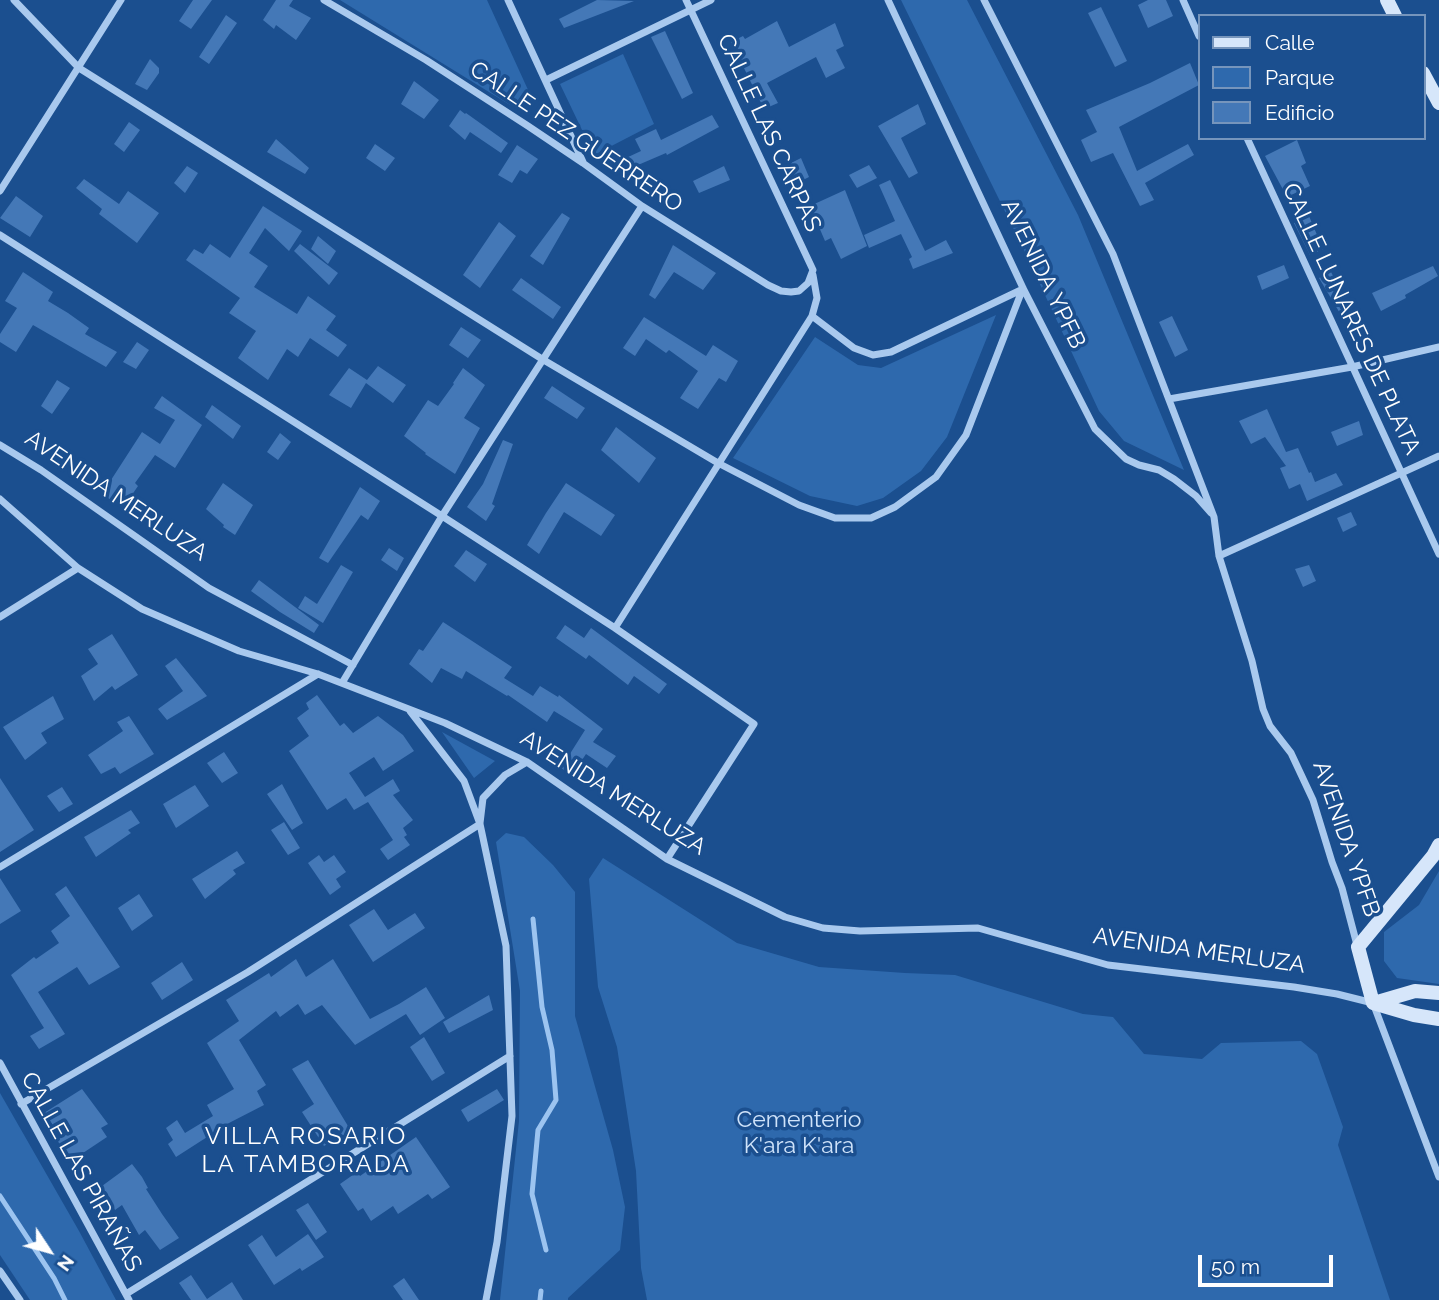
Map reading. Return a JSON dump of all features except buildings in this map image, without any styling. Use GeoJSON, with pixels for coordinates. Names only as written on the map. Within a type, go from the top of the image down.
{"type":"FeatureCollection","features":[{"type":"Feature","properties":{"kind":"street"},"geometry":{"type":"LineString","coordinates":[[14,0],[79,68],[542,359],[718,463],[799,505],[835,518],[871,519],[895,507],[936,477],[967,435],[1023,289]]}},
{"type":"Feature","properties":{"kind":"street"},"geometry":{"type":"LineString","coordinates":[[0,191],[121,0]]}},
{"type":"Feature","properties":{"kind":"street","name":"CALLE PEZ GUERRERO"},"geometry":{"type":"LineString","coordinates":[[324,0],[426,60],[583,163],[642,206],[774,288],[781,291],[800,291],[808,283],[813,270]]}},
{"type":"Feature","properties":{"kind":"street"},"geometry":{"type":"LineString","coordinates":[[508,0],[583,163]]}},
{"type":"Feature","properties":{"kind":"street","name":"CALLE LAS CARPAS"},"geometry":{"type":"LineString","coordinates":[[686,0],[813,270]]}},
{"type":"Feature","properties":{"kind":"street"},"geometry":{"type":"LineString","coordinates":[[546,80],[711,0]]}},
{"type":"Feature","properties":{"kind":"street","name":"AVENIDA YPFB"},"geometry":{"type":"LineString","coordinates":[[888,0],[1023,289],[1095,429],[1126,458],[1139,465],[1159,470],[1185,487],[1214,517]]}},
{"type":"Feature","properties":{"kind":"street","name":"AVENIDA YPFB"},"geometry":{"type":"LineString","coordinates":[[984,0],[1113,254],[1214,517],[1219,556],[1252,661],[1263,709],[1270,726],[1291,753],[1313,800],[1342,888],[1373,1003],[1439,1177]]}},
{"type":"Feature","properties":{"kind":"street"},"geometry":{"type":"LineString","coordinates":[[1183,0],[1198,34]]}},
{"type":"Feature","properties":{"kind":"street"},"geometry":{"type":"LineString","coordinates":[[1430,79],[1439,103]]}},
{"type":"Feature","properties":{"kind":"street","name":"CALLE LUNARES DE PLATA"},"geometry":{"type":"LineString","coordinates":[[1248,140],[1439,554]]}},
{"type":"Feature","properties":{"kind":"street"},"geometry":{"type":"LineString","coordinates":[[342,683],[442,516],[642,206]]}},
{"type":"Feature","properties":{"kind":"street"},"geometry":{"type":"LineString","coordinates":[[0,235],[615,628],[754,724],[667,859]]}},
{"type":"Feature","properties":{"kind":"street"},"geometry":{"type":"LineString","coordinates":[[615,628],[812,316],[817,299],[813,270]]}},
{"type":"Feature","properties":{"kind":"street"},"geometry":{"type":"LineString","coordinates":[[812,316],[854,348],[873,355],[891,352],[1023,289]]}},
{"type":"Feature","properties":{"kind":"street"},"geometry":{"type":"LineString","coordinates":[[1169,399],[1352,367],[1439,347]]}},
{"type":"Feature","properties":{"kind":"street","name":"AVENIDA MERLUZA"},"geometry":{"type":"LineString","coordinates":[[0,445],[41,470],[209,588],[354,665]]}},
{"type":"Feature","properties":{"kind":"street"},"geometry":{"type":"LineString","coordinates":[[1219,556],[1439,456]]}},
{"type":"Feature","properties":{"kind":"street","name":"AVENIDA MERLUZA"},"geometry":{"type":"LineString","coordinates":[[0,499],[78,568],[142,609],[239,651],[318,674],[445,723],[527,762],[667,859],[785,918],[823,928],[860,931],[978,928],[1108,965],[1337,994],[1439,1019]]}},
{"type":"Feature","properties":{"kind":"street"},"geometry":{"type":"LineString","coordinates":[[0,617],[78,568]]}},
{"type":"Feature","properties":{"kind":"street"},"geometry":{"type":"LineString","coordinates":[[0,867],[318,674]]}},
{"type":"Feature","properties":{"kind":"street"},"geometry":{"type":"LineString","coordinates":[[408,709],[464,781],[480,824],[506,946],[512,1116],[497,1242],[486,1300]]}},
{"type":"Feature","properties":{"kind":"street"},"geometry":{"type":"LineString","coordinates":[[21,1104],[248,972],[480,824],[484,798],[505,775],[527,762]]}},
{"type":"Feature","properties":{"kind":"street"},"geometry":{"type":"LineString","coordinates":[[1358,947],[1439,845]]}},
{"type":"Feature","properties":{"kind":"street","name":"AVENIDA MERLUZA"},"geometry":{"type":"LineString","coordinates":[[1373,1003],[1415,991],[1439,993]]}},
{"type":"Feature","properties":{"kind":"street"},"geometry":{"type":"LineString","coordinates":[[128,1297],[509,1056]]}},
{"type":"Feature","properties":{"kind":"street","name":"CALLE LAS PIRAÑAS"},"geometry":{"type":"LineString","coordinates":[[0,1063],[128,1297]]}},
{"type":"Feature","properties":{"kind":"street"},"geometry":{"type":"LineString","coordinates":[[0,1271],[20,1300]]}},
{"type":"Feature","properties":{"kind":"street"},"geometry":{"type":"LineString","coordinates":[[10,1300],[15,1291]]}},
{"type":"Feature","properties":{"kind":"green space"},"geometry":{"type":"Polygon","coordinates":[[[340,0],[487,0],[529,92],[527,101],[521,107],[510,105],[340,0]]]}},
{"type":"Feature","properties":{"kind":"green space"},"geometry":{"type":"Polygon","coordinates":[[[901,0],[967,0],[1078,215],[1184,470],[1124,441],[1099,411],[1024,250],[901,0]]]}},
{"type":"Feature","properties":{"kind":"green space"},"geometry":{"type":"Polygon","coordinates":[[[623,54],[654,124],[594,155],[560,84],[623,54]]]}},
{"type":"Feature","properties":{"kind":"green space"},"geometry":{"type":"Polygon","coordinates":[[[996,315],[947,437],[921,471],[883,498],[857,506],[810,496],[733,458],[815,337],[858,365],[881,368],[996,315]]]}},
{"type":"Feature","properties":{"kind":"green space"},"geometry":{"type":"Polygon","coordinates":[[[442,732],[495,761],[474,778],[442,732]]]}},
{"type":"Feature","properties":{"kind":"green space"},"geometry":{"type":"Polygon","coordinates":[[[506,833],[524,837],[553,865],[575,892],[575,1016],[613,1150],[625,1207],[620,1250],[568,1300],[500,1300],[519,1121],[520,991],[496,842],[506,833]]]}},
{"type":"Feature","properties":{"kind":"green space","name":"Cementerio K'ara K'ara"},"geometry":{"type":"Polygon","coordinates":[[[603,858],[737,943],[819,967],[955,975],[1083,1014],[1113,1017],[1144,1054],[1202,1059],[1221,1043],[1301,1041],[1317,1054],[1343,1127],[1338,1145],[1390,1300],[647,1300],[641,1268],[636,1171],[617,1047],[598,987],[589,879],[603,858]]]}},
{"type":"Feature","properties":{"kind":"green space"},"geometry":{"type":"Polygon","coordinates":[[[1439,871],[1439,984],[1397,978],[1384,961],[1384,932],[1419,905],[1439,871]]]}},
{"type":"Feature","properties":{"kind":"green space"},"geometry":{"type":"Polygon","coordinates":[[[0,1093],[116,1300],[30,1300],[0,1255],[0,1093]]]}},
{"type":"Feature","properties":{"kind":"waterway"},"geometry":{"type":"LineString","coordinates":[[533,919],[542,1007],[552,1050],[556,1100],[538,1130],[532,1194],[546,1250]]}},
{"type":"Feature","properties":{"kind":"waterway"},"geometry":{"type":"LineString","coordinates":[[0,1196],[54,1278],[65,1300]]}},
{"type":"Feature","properties":{"kind":"waterway"},"geometry":{"type":"LineString","coordinates":[[540,1300],[541,1291]]}},
{"type":"Feature","properties":{"kind":"district","name":"VILLA ROSARIO LA TAMBORADA"},"geometry":{"type":"Point","coordinates":[306,1151]}}]}
